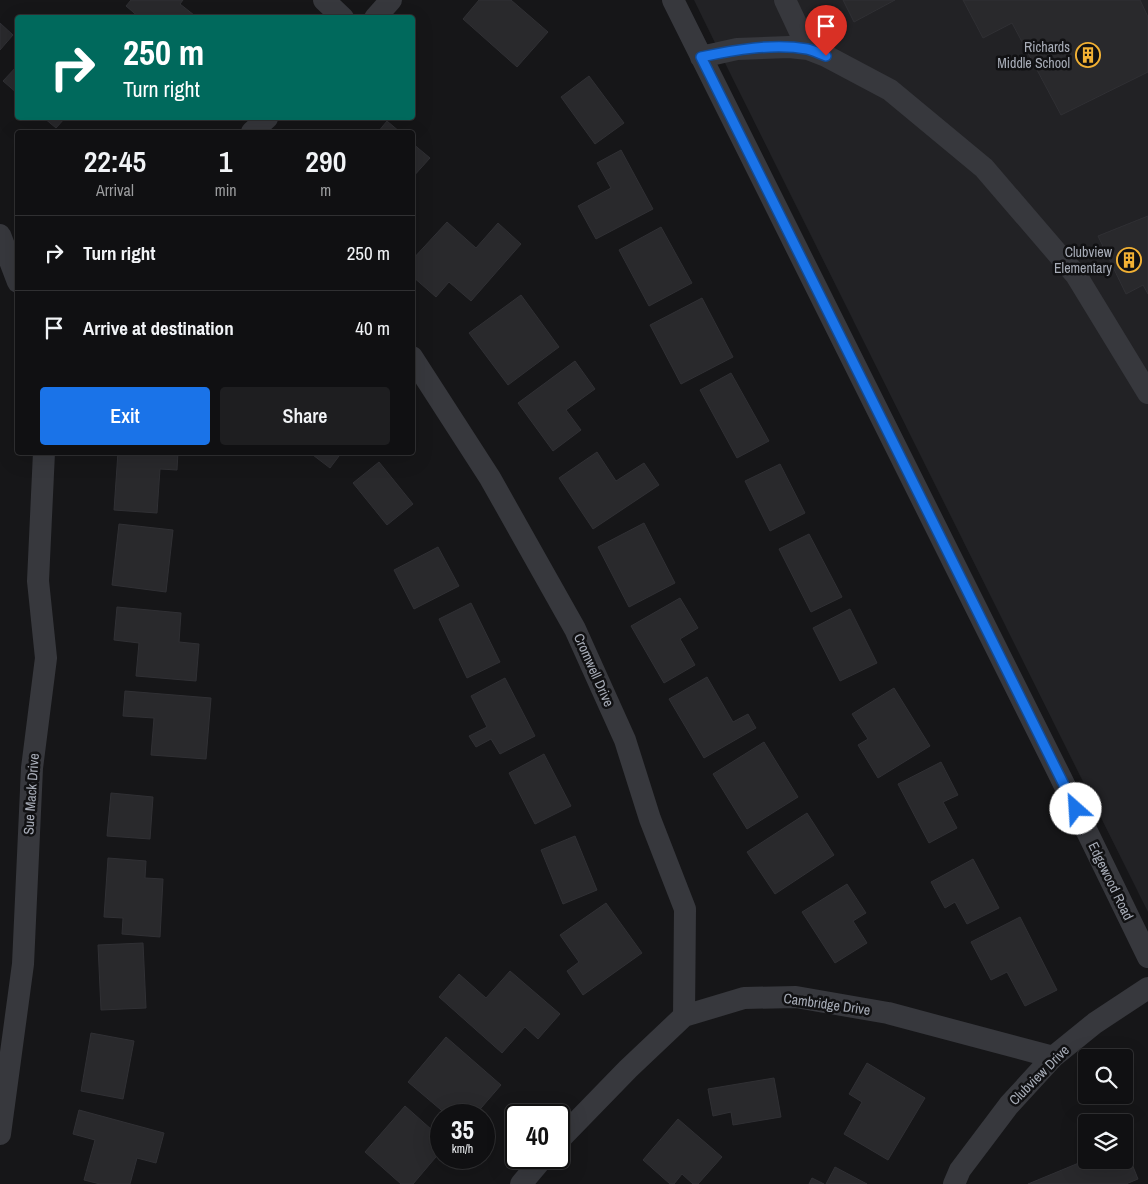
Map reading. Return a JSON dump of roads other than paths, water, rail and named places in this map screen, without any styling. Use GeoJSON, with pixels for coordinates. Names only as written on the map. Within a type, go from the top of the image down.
{"type":"FeatureCollection","features":[{"type":"Feature","properties":{"kind":"street"},"geometry":{"type":"LineString","coordinates":[[324,0],[340,15]]}},
{"type":"Feature","properties":{"kind":"street"},"geometry":{"type":"LineString","coordinates":[[378,15],[391,0]]}},
{"type":"Feature","properties":{"kind":"street","name":"Edgewood Road"},"geometry":{"type":"LineString","coordinates":[[673,0],[1060,776],[1148,957]]}},
{"type":"Feature","properties":{"kind":"street"},"geometry":{"type":"LineString","coordinates":[[785,0],[808,49]]}},
{"type":"Feature","properties":{"kind":"street"},"geometry":{"type":"LineString","coordinates":[[701,57],[737,49],[789,47],[808,49],[826,56],[890,90],[984,168],[1076,275],[1148,393]]}},
{"type":"Feature","properties":{"kind":"street"},"geometry":{"type":"LineString","coordinates":[[254,130],[265,120]]}},
{"type":"Feature","properties":{"kind":"street"},"geometry":{"type":"LineString","coordinates":[[0,235],[15,274]]}},
{"type":"Feature","properties":{"kind":"street","name":"Cromwell Drive"},"geometry":{"type":"LineString","coordinates":[[415,362],[490,478],[575,629],[625,740],[650,819],[685,909],[684,1016]]}},
{"type":"Feature","properties":{"kind":"street","name":"Sue Mack Drive"},"geometry":{"type":"LineString","coordinates":[[0,1134],[23,964],[32,768],[46,658],[38,581],[44,455]]}},
{"type":"Feature","properties":{"kind":"street","name":"Clubview Drive"},"geometry":{"type":"LineString","coordinates":[[954,1184],[960,1170],[1009,1105],[1054,1057],[1095,1023],[1148,988]]}},
{"type":"Feature","properties":{"kind":"street","name":"Cambridge Drive"},"geometry":{"type":"LineString","coordinates":[[570,1129],[628,1068],[684,1016],[744,998],[796,997],[888,1013],[1054,1057]]}},
{"type":"Feature","properties":{"kind":"street"},"geometry":{"type":"LineString","coordinates":[[520,1184],[533,1169]]}},
{"type":"Feature","properties":{"kind":"place","name":"Richards Middle School"},"geometry":{"type":"Point","coordinates":[1088,55]}},
{"type":"Feature","properties":{"kind":"place","name":"Clubview Elementary"},"geometry":{"type":"Point","coordinates":[1129,260]}}]}
